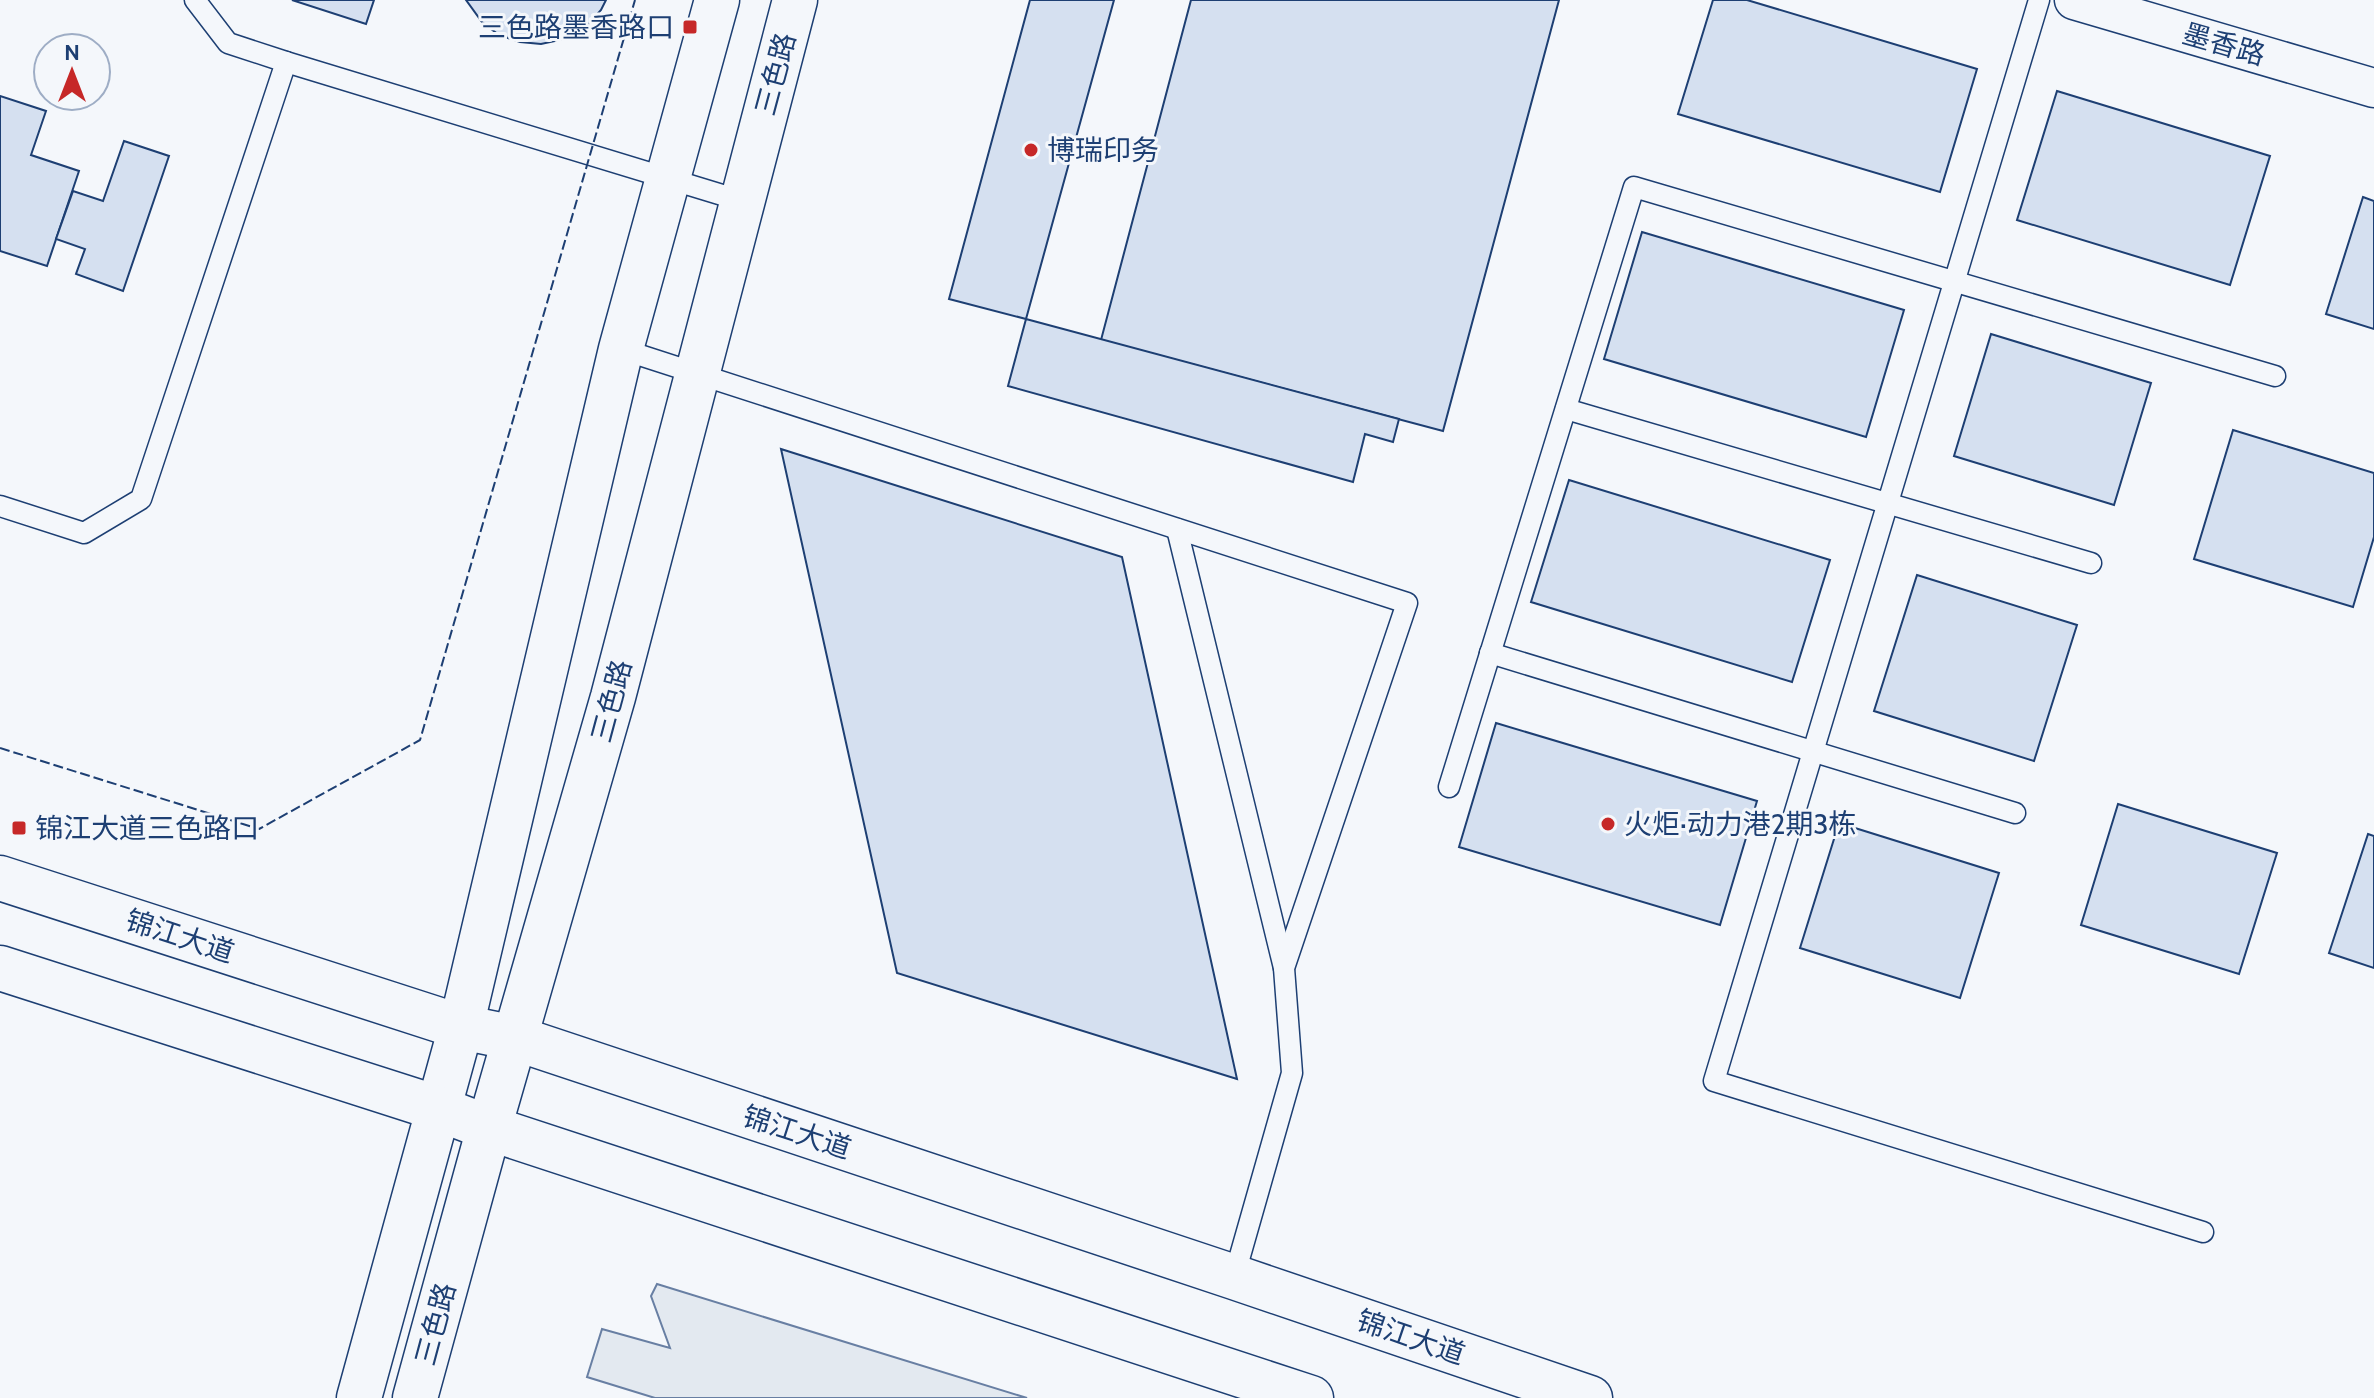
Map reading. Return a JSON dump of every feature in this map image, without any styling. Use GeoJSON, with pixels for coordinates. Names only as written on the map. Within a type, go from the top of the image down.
{"type":"FeatureCollection","features":[{"type":"Feature","properties":{"kind":"main road","name":"三色路"},"geometry":{"type":"LineString","coordinates":[[359,1398],[461,1027],[621,349],[717,0]]}},
{"type":"Feature","properties":{"kind":"main road","name":"三色路"},"geometry":{"type":"LineString","coordinates":[[415,1398],[613,697],[795,0]]}},
{"type":"Feature","properties":{"kind":"main road","name":"锦江大道"},"geometry":{"type":"LineString","coordinates":[[0,878],[461,1027],[515,1038],[1590,1398]]}},
{"type":"Feature","properties":{"kind":"main road"},"geometry":{"type":"LineString","coordinates":[[0,968],[437,1108],[489,1128],[1311,1398]]}},
{"type":"Feature","properties":{"kind":"street","name":"墨香路"},"geometry":{"type":"LineString","coordinates":[[2074,0],[2374,88]]}},
{"type":"Feature","properties":{"kind":"lane"},"geometry":{"type":"LineString","coordinates":[[195,0],[228,43],[742,201]]}},
{"type":"Feature","properties":{"kind":"lane"},"geometry":{"type":"LineString","coordinates":[[2039,0],[1714,1081],[2203,1232]]}},
{"type":"Feature","properties":{"kind":"lane"},"geometry":{"type":"LineString","coordinates":[[0,506],[84,533],[141,499],[286,62]]}},
{"type":"Feature","properties":{"kind":"lane"},"geometry":{"type":"LineString","coordinates":[[1449,787],[1634,187],[2275,376]]}},
{"type":"Feature","properties":{"kind":"lane"},"geometry":{"type":"LineString","coordinates":[[621,349],[1407,603],[1284,968]]}},
{"type":"Feature","properties":{"kind":"lane"},"geometry":{"type":"LineString","coordinates":[[1566,409],[2091,563]]}},
{"type":"Feature","properties":{"kind":"lane"},"geometry":{"type":"LineString","coordinates":[[1177,529],[1284,968],[1292,1073],[1234,1277]]}},
{"type":"Feature","properties":{"kind":"lane"},"geometry":{"type":"LineString","coordinates":[[1490,653],[2015,813]]}},
{"type":"Feature","properties":{"kind":"shaded area"},"geometry":{"type":"Polygon","coordinates":[[[657,1284],[1027,1398],[655,1398],[587,1377],[602,1329],[670,1348],[651,1296],[657,1284]]]}},
{"type":"Feature","properties":{"kind":"building"},"geometry":{"type":"Polygon","coordinates":[[[292,0],[374,0],[366,24],[292,0]]]}},
{"type":"Feature","properties":{"kind":"building"},"geometry":{"type":"Polygon","coordinates":[[[466,0],[606,0],[585,28],[564,39],[541,44],[520,42],[499,35],[482,22],[466,0]]]}},
{"type":"Feature","properties":{"kind":"building","name":"博瑞印务"},"geometry":{"type":"Polygon","coordinates":[[[1030,0],[1114,0],[1026,319],[949,299],[1030,0]]]}},
{"type":"Feature","properties":{"kind":"building"},"geometry":{"type":"Polygon","coordinates":[[[1191,0],[1559,0],[1443,431],[1101,340],[1191,0]]]}},
{"type":"Feature","properties":{"kind":"building"},"geometry":{"type":"Polygon","coordinates":[[[1713,0],[1747,0],[1977,69],[1940,192],[1678,114],[1713,0]]]}},
{"type":"Feature","properties":{"kind":"building"},"geometry":{"type":"Polygon","coordinates":[[[2057,91],[2270,156],[2230,285],[2017,220],[2057,91]]]}},
{"type":"Feature","properties":{"kind":"building"},"geometry":{"type":"Polygon","coordinates":[[[0,96],[32,106],[32,112],[46,112],[31,155],[79,171],[47,266],[0,251],[0,96]]]}},
{"type":"Feature","properties":{"kind":"building"},"geometry":{"type":"Polygon","coordinates":[[[124,141],[169,156],[123,291],[76,274],[85,249],[56,239],[73,191],[103,201],[124,141]]]}},
{"type":"Feature","properties":{"kind":"building"},"geometry":{"type":"Polygon","coordinates":[[[2363,197],[2374,201],[2374,329],[2326,314],[2363,197]]]}},
{"type":"Feature","properties":{"kind":"building"},"geometry":{"type":"Polygon","coordinates":[[[1642,232],[1904,310],[1866,437],[1604,359],[1642,232]]]}},
{"type":"Feature","properties":{"kind":"building"},"geometry":{"type":"Polygon","coordinates":[[[1026,319],[1399,419],[1393,442],[1365,434],[1353,482],[1008,386],[1026,319]]]}},
{"type":"Feature","properties":{"kind":"building"},"geometry":{"type":"Polygon","coordinates":[[[1991,334],[2151,383],[2114,505],[1954,456],[1991,334]]]}},
{"type":"Feature","properties":{"kind":"building"},"geometry":{"type":"Polygon","coordinates":[[[2233,430],[2374,473],[2374,537],[2353,607],[2194,559],[2233,430]]]}},
{"type":"Feature","properties":{"kind":"building"},"geometry":{"type":"Polygon","coordinates":[[[781,449],[1122,557],[1237,1079],[897,973],[781,449]]]}},
{"type":"Feature","properties":{"kind":"building"},"geometry":{"type":"Polygon","coordinates":[[[1569,480],[1830,560],[1792,682],[1531,602],[1569,480]]]}},
{"type":"Feature","properties":{"kind":"building"},"geometry":{"type":"Polygon","coordinates":[[[1917,575],[2077,625],[2034,761],[1874,711],[1917,575]]]}},
{"type":"Feature","properties":{"kind":"building","name":"火炬·动力港2期3栋"},"geometry":{"type":"Polygon","coordinates":[[[1496,723],[1757,801],[1720,925],[1459,847],[1496,723]]]}},
{"type":"Feature","properties":{"kind":"building"},"geometry":{"type":"Polygon","coordinates":[[[2118,804],[2277,853],[2239,974],[2081,925],[2118,804]]]}},
{"type":"Feature","properties":{"kind":"building"},"geometry":{"type":"Polygon","coordinates":[[[1839,823],[1999,873],[1960,998],[1800,948],[1839,823]]]}},
{"type":"Feature","properties":{"kind":"building"},"geometry":{"type":"Polygon","coordinates":[[[2368,834],[2374,836],[2374,968],[2329,953],[2368,834]]]}},
{"type":"Feature","properties":{"kind":"fence"},"geometry":{"type":"LineString","coordinates":[[0,748],[259,829],[420,740],[635,0]]}},
{"type":"Feature","properties":{"kind":"place","name":"三色路墨香路口"},"geometry":{"type":"Point","coordinates":[690,27]}},
{"type":"Feature","properties":{"kind":"place","name":"博瑞印务"},"geometry":{"type":"Point","coordinates":[1031,150]}},
{"type":"Feature","properties":{"kind":"place","name":"火炬·动力港2期3栋"},"geometry":{"type":"Point","coordinates":[1608,824]}},
{"type":"Feature","properties":{"kind":"place","name":"锦江大道三色路口"},"geometry":{"type":"Point","coordinates":[19,828]}}]}
